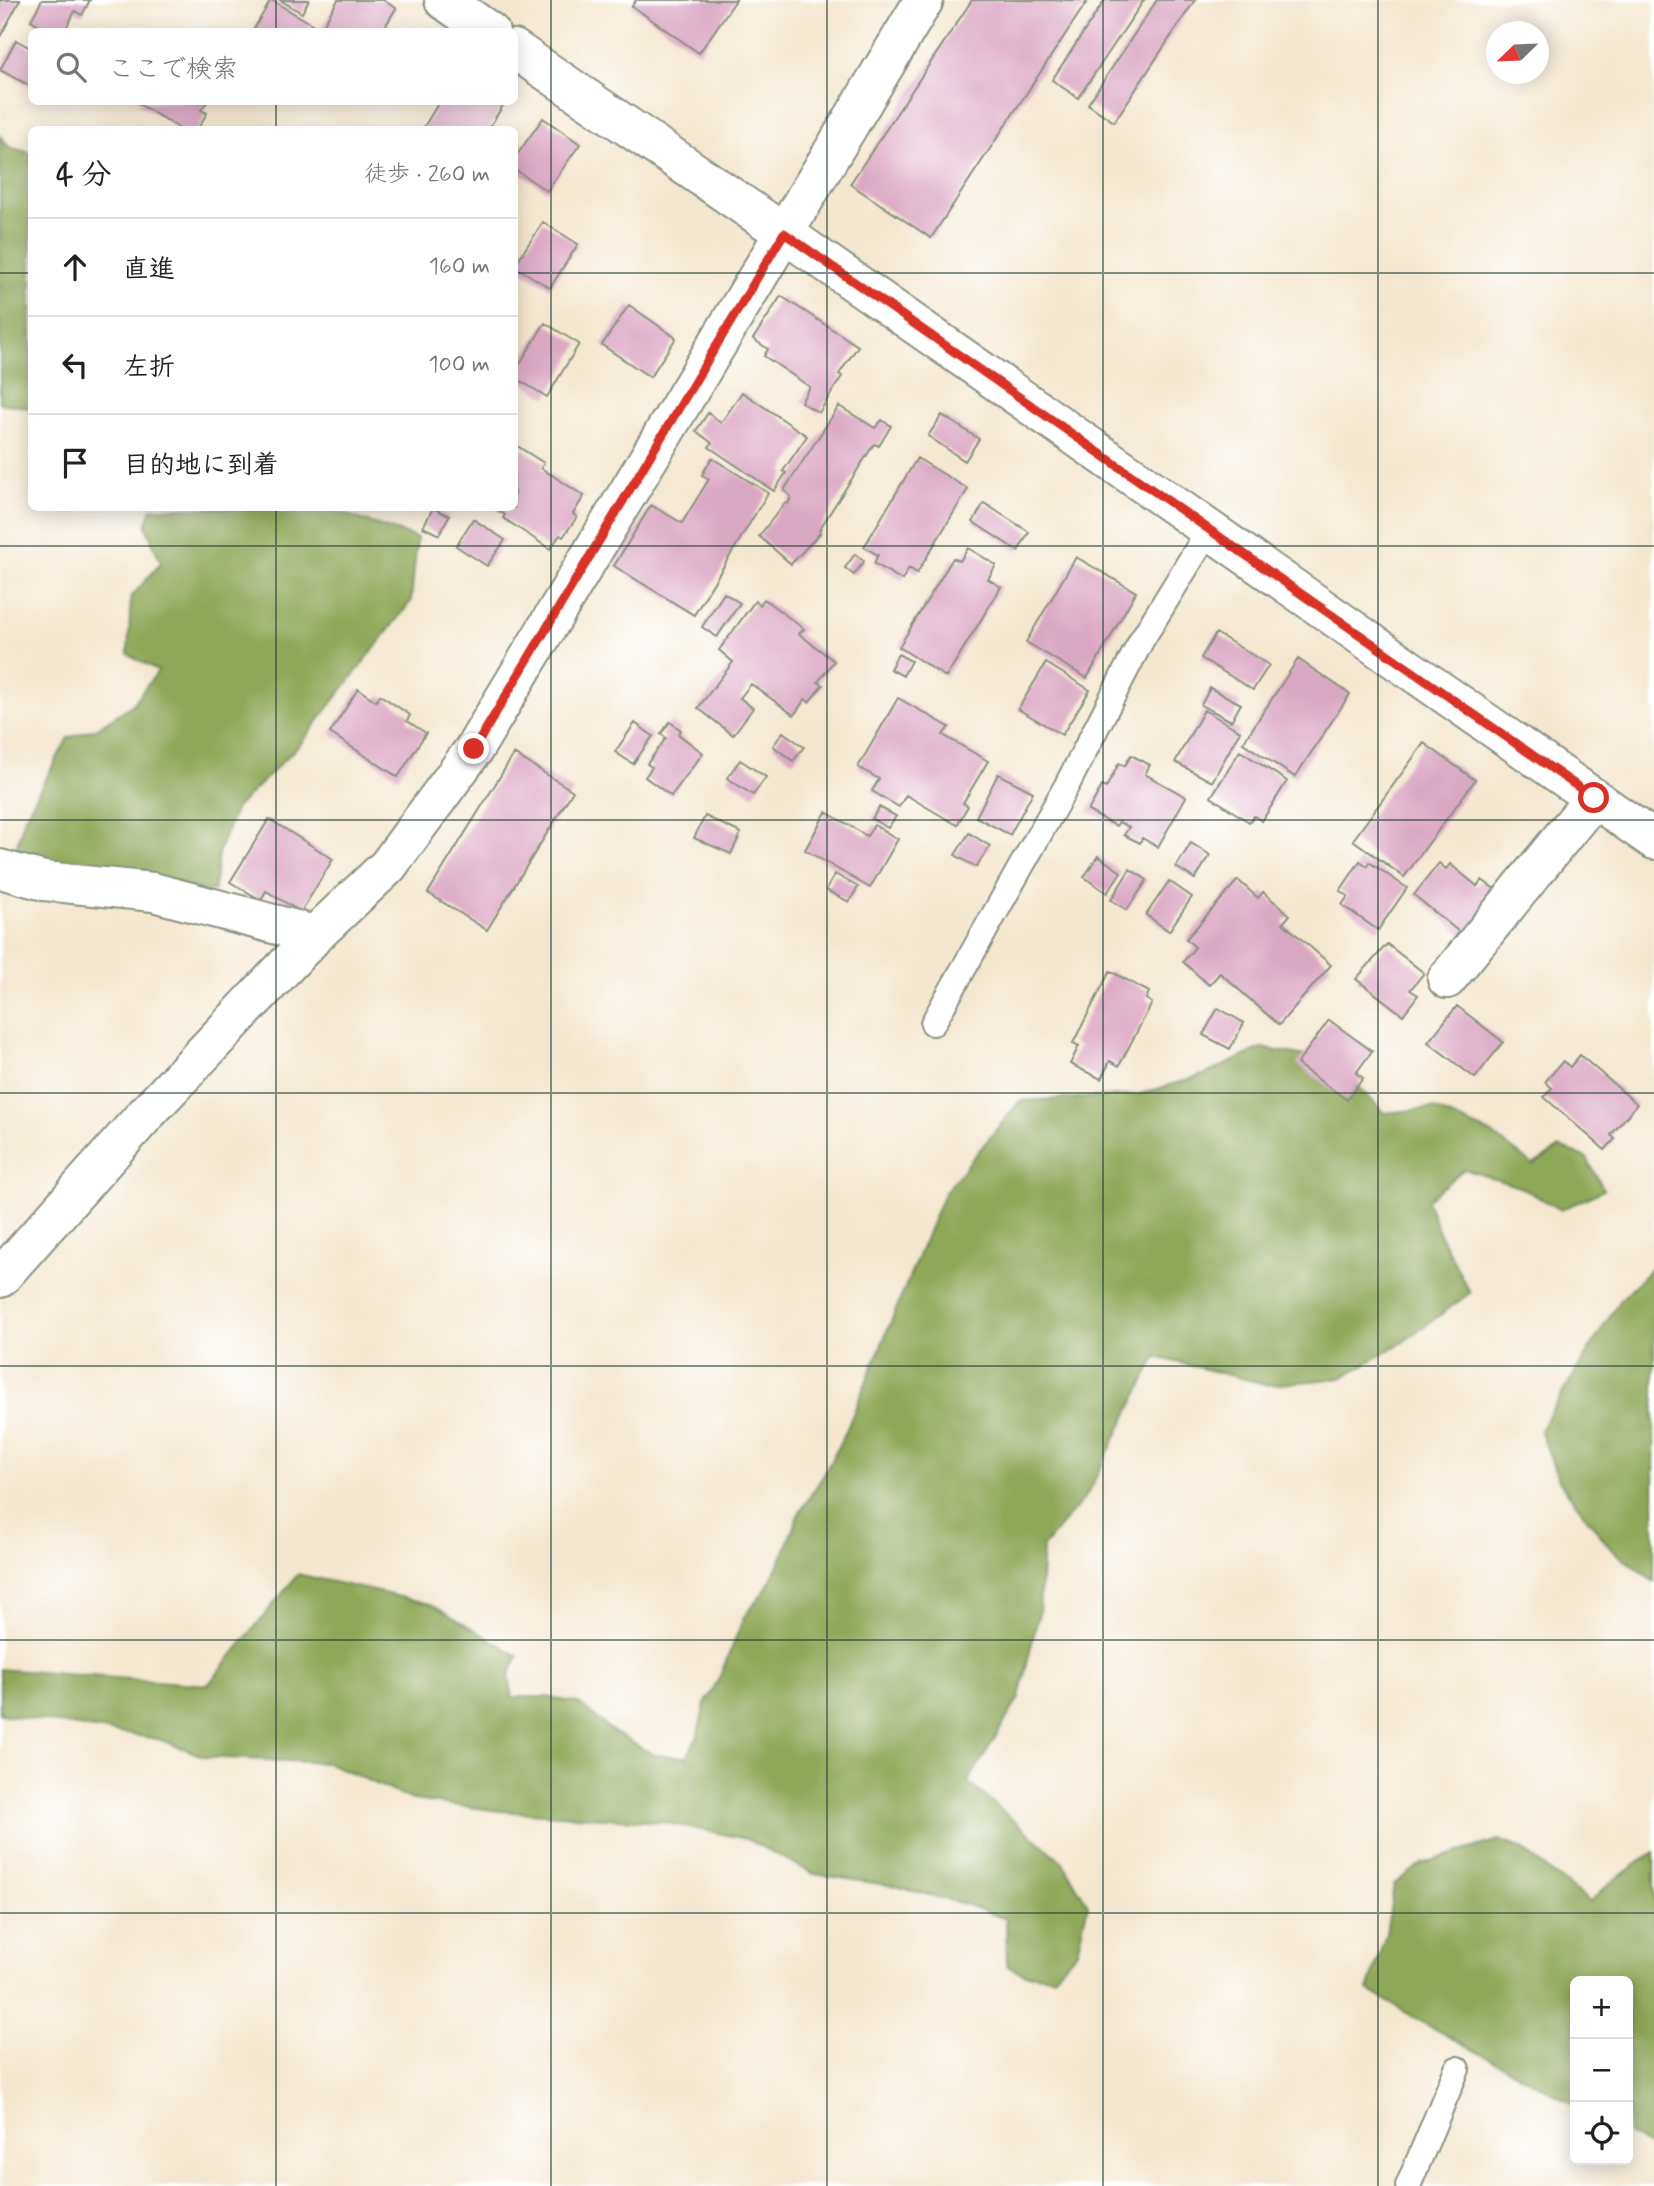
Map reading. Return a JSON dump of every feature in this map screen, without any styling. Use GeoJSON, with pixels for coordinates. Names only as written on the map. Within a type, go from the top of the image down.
{"type":"FeatureCollection","features":[{"type":"Feature","properties":{"kind":"street"},"geometry":{"type":"LineString","coordinates":[[444,0],[483,28]]}},
{"type":"Feature","properties":{"kind":"street"},"geometry":{"type":"LineString","coordinates":[[0,1278],[145,1115],[315,935],[388,866],[474,749],[924,0]]}},
{"type":"Feature","properties":{"kind":"street"},"geometry":{"type":"LineString","coordinates":[[518,52],[784,233],[1654,840]]}},
{"type":"Feature","properties":{"kind":"street"},"geometry":{"type":"LineString","coordinates":[[1447,979],[1594,798]]}},
{"type":"Feature","properties":{"kind":"street"},"geometry":{"type":"LineString","coordinates":[[0,869],[44,881],[153,892],[315,935]]}},
{"type":"Feature","properties":{"kind":"lane"},"geometry":{"type":"LineString","coordinates":[[933,1023],[1067,785],[1141,641],[1209,530]]}},
{"type":"Feature","properties":{"kind":"lane"},"geometry":{"type":"LineString","coordinates":[[1408,2186],[1457,2069]]}},
{"type":"Feature","properties":{"kind":"green space"},"geometry":{"type":"Polygon","coordinates":[[[0,136],[9,147],[28,152],[28,408],[0,403],[0,136]]]}},
{"type":"Feature","properties":{"kind":"green space"},"geometry":{"type":"Polygon","coordinates":[[[151,511],[336,511],[417,538],[411,601],[301,743],[236,808],[218,853],[214,891],[52,868],[14,855],[25,817],[68,738],[97,728],[133,704],[158,671],[128,654],[131,597],[161,563],[146,526],[151,511]]]}},
{"type":"Feature","properties":{"kind":"green space"},"geometry":{"type":"Polygon","coordinates":[[[1261,1048],[1334,1061],[1384,1113],[1432,1108],[1491,1133],[1533,1165],[1560,1147],[1587,1158],[1604,1190],[1561,1210],[1522,1188],[1464,1169],[1427,1200],[1441,1237],[1470,1293],[1403,1342],[1341,1378],[1269,1385],[1156,1357],[1087,1495],[1043,1547],[1039,1613],[1019,1698],[968,1782],[1062,1861],[1088,1905],[1077,1951],[1054,1977],[1025,1974],[1007,1966],[1006,1919],[968,1905],[894,1886],[814,1874],[747,1839],[662,1822],[500,1811],[413,1800],[328,1763],[206,1757],[158,1739],[0,1714],[0,1669],[208,1685],[298,1574],[431,1604],[518,1656],[509,1675],[512,1697],[546,1697],[578,1703],[612,1731],[654,1755],[687,1757],[698,1734],[705,1704],[718,1681],[744,1617],[766,1589],[783,1555],[798,1515],[823,1476],[846,1431],[944,1193],[1020,1101],[1137,1095],[1206,1074],[1261,1048]]]}},
{"type":"Feature","properties":{"kind":"green space"},"geometry":{"type":"Polygon","coordinates":[[[1653,1267],[1654,1582],[1611,1549],[1559,1481],[1540,1430],[1619,1301],[1653,1267]]]}},
{"type":"Feature","properties":{"kind":"green space"},"geometry":{"type":"Polygon","coordinates":[[[1498,1840],[1520,1848],[1590,1902],[1614,1880],[1654,1852],[1654,2149],[1633,2137],[1633,1976],[1570,1976],[1570,2102],[1368,1990],[1386,1934],[1394,1884],[1422,1864],[1498,1840]]]}},
{"type":"Feature","properties":{"kind":"building"},"geometry":{"type":"Polygon","coordinates":[[[0,0],[20,0],[0,37],[0,0]]]}},
{"type":"Feature","properties":{"kind":"building"},"geometry":{"type":"Polygon","coordinates":[[[42,0],[90,0],[82,15],[75,11],[66,28],[45,28],[31,20],[42,0]]]}},
{"type":"Feature","properties":{"kind":"building"},"geometry":{"type":"Polygon","coordinates":[[[271,0],[312,24],[310,28],[254,28],[271,0]]]}},
{"type":"Feature","properties":{"kind":"building"},"geometry":{"type":"Polygon","coordinates":[[[280,0],[309,0],[302,13],[280,0]]]}},
{"type":"Feature","properties":{"kind":"building"},"geometry":{"type":"Polygon","coordinates":[[[338,0],[383,0],[396,8],[384,28],[321,28],[338,0]]]}},
{"type":"Feature","properties":{"kind":"building"},"geometry":{"type":"Polygon","coordinates":[[[636,0],[736,0],[699,53],[632,6],[636,0]]]}},
{"type":"Feature","properties":{"kind":"building"},"geometry":{"type":"Polygon","coordinates":[[[972,0],[1088,0],[931,238],[850,184],[972,0]]]}},
{"type":"Feature","properties":{"kind":"building"},"geometry":{"type":"Polygon","coordinates":[[[1105,0],[1144,0],[1078,98],[1052,80],[1105,0]]]}},
{"type":"Feature","properties":{"kind":"building"},"geometry":{"type":"Polygon","coordinates":[[[1157,0],[1195,0],[1114,122],[1088,104],[1157,0]]]}},
{"type":"Feature","properties":{"kind":"building"},"geometry":{"type":"Polygon","coordinates":[[[16,40],[28,47],[28,85],[0,70],[16,40]]]}},
{"type":"Feature","properties":{"kind":"building"},"geometry":{"type":"Polygon","coordinates":[[[141,105],[205,105],[201,110],[207,113],[199,126],[175,126],[141,105]]]}},
{"type":"Feature","properties":{"kind":"building"},"geometry":{"type":"Polygon","coordinates":[[[437,105],[503,105],[490,126],[424,126],[437,105]]]}},
{"type":"Feature","properties":{"kind":"building"},"geometry":{"type":"Polygon","coordinates":[[[543,118],[580,144],[547,191],[518,172],[518,153],[543,118]]]}},
{"type":"Feature","properties":{"kind":"building"},"geometry":{"type":"Polygon","coordinates":[[[543,222],[578,244],[550,288],[518,268],[518,260],[543,222]]]}},
{"type":"Feature","properties":{"kind":"building"},"geometry":{"type":"Polygon","coordinates":[[[781,296],[858,346],[839,374],[842,376],[819,413],[801,402],[810,387],[764,356],[768,349],[753,339],[781,296]]]}},
{"type":"Feature","properties":{"kind":"building"},"geometry":{"type":"Polygon","coordinates":[[[629,305],[676,338],[650,377],[602,345],[629,305]]]}},
{"type":"Feature","properties":{"kind":"building"},"geometry":{"type":"Polygon","coordinates":[[[545,323],[579,344],[547,397],[518,379],[518,367],[545,323]]]}},
{"type":"Feature","properties":{"kind":"building"},"geometry":{"type":"Polygon","coordinates":[[[742,392],[807,436],[783,471],[786,473],[774,491],[709,447],[712,443],[696,431],[708,413],[721,423],[742,392]]]}},
{"type":"Feature","properties":{"kind":"building"},"geometry":{"type":"Polygon","coordinates":[[[839,406],[875,428],[882,420],[891,426],[879,446],[874,444],[819,530],[820,533],[791,564],[759,536],[785,503],[788,504],[791,497],[784,490],[839,406]]]}},
{"type":"Feature","properties":{"kind":"building"},"geometry":{"type":"Polygon","coordinates":[[[942,415],[979,439],[965,461],[928,436],[942,415]]]}},
{"type":"Feature","properties":{"kind":"building"},"geometry":{"type":"Polygon","coordinates":[[[518,447],[544,463],[541,468],[584,496],[573,514],[577,517],[563,537],[560,535],[550,549],[503,518],[505,515],[499,511],[518,511],[518,447]]]}},
{"type":"Feature","properties":{"kind":"building"},"geometry":{"type":"Polygon","coordinates":[[[712,458],[768,493],[694,615],[614,566],[651,505],[682,523],[709,479],[702,475],[712,458]]]}},
{"type":"Feature","properties":{"kind":"building"},"geometry":{"type":"Polygon","coordinates":[[[917,458],[968,489],[917,573],[909,568],[902,580],[874,563],[878,555],[864,547],[917,458]]]}},
{"type":"Feature","properties":{"kind":"building"},"geometry":{"type":"Polygon","coordinates":[[[984,503],[1029,532],[1018,551],[973,522],[984,503]]]}},
{"type":"Feature","properties":{"kind":"building"},"geometry":{"type":"Polygon","coordinates":[[[431,511],[449,516],[439,535],[423,527],[431,511]]]}},
{"type":"Feature","properties":{"kind":"building"},"geometry":{"type":"Polygon","coordinates":[[[473,519],[505,540],[487,566],[456,546],[473,519]]]}},
{"type":"Feature","properties":{"kind":"building"},"geometry":{"type":"Polygon","coordinates":[[[968,548],[996,565],[988,579],[1001,587],[946,677],[899,647],[953,558],[960,561],[968,548]]]}},
{"type":"Feature","properties":{"kind":"building"},"geometry":{"type":"Polygon","coordinates":[[[855,554],[864,561],[854,575],[845,568],[855,554]]]}},
{"type":"Feature","properties":{"kind":"building"},"geometry":{"type":"Polygon","coordinates":[[[1076,557],[1136,592],[1087,678],[1026,642],[1076,557]]]}},
{"type":"Feature","properties":{"kind":"building"},"geometry":{"type":"Polygon","coordinates":[[[724,593],[740,603],[717,637],[702,627],[724,593]]]}},
{"type":"Feature","properties":{"kind":"building"},"geometry":{"type":"Polygon","coordinates":[[[764,599],[804,629],[799,634],[834,661],[818,682],[823,685],[809,702],[805,699],[794,715],[751,684],[740,698],[753,708],[733,735],[698,708],[733,662],[719,650],[755,601],[760,605],[764,599]]]}},
{"type":"Feature","properties":{"kind":"building"},"geometry":{"type":"Polygon","coordinates":[[[1216,633],[1269,665],[1253,690],[1201,658],[1216,633]]]}},
{"type":"Feature","properties":{"kind":"building"},"geometry":{"type":"Polygon","coordinates":[[[898,654],[911,661],[903,676],[890,669],[898,654]]]}},
{"type":"Feature","properties":{"kind":"building"},"geometry":{"type":"Polygon","coordinates":[[[1298,659],[1350,694],[1295,777],[1243,743],[1298,659]]]}},
{"type":"Feature","properties":{"kind":"building"},"geometry":{"type":"Polygon","coordinates":[[[1046,663],[1090,690],[1062,735],[1018,709],[1046,663]]]}},
{"type":"Feature","properties":{"kind":"building"},"geometry":{"type":"Polygon","coordinates":[[[1210,688],[1241,704],[1231,721],[1201,705],[1210,688]]]}},
{"type":"Feature","properties":{"kind":"building"},"geometry":{"type":"Polygon","coordinates":[[[358,689],[376,701],[380,695],[410,715],[407,721],[426,733],[398,777],[330,733],[358,689]]]}},
{"type":"Feature","properties":{"kind":"building"},"geometry":{"type":"Polygon","coordinates":[[[898,698],[949,727],[943,735],[988,761],[963,803],[968,806],[957,825],[906,795],[899,807],[872,791],[879,779],[858,767],[898,698]]]}},
{"type":"Feature","properties":{"kind":"building"},"geometry":{"type":"Polygon","coordinates":[[[1204,710],[1240,731],[1212,782],[1175,762],[1204,710]]]}},
{"type":"Feature","properties":{"kind":"building"},"geometry":{"type":"Polygon","coordinates":[[[670,722],[681,730],[678,734],[703,753],[671,796],[645,777],[652,767],[647,764],[666,738],[661,734],[670,722]]]}},
{"type":"Feature","properties":{"kind":"building"},"geometry":{"type":"Polygon","coordinates":[[[635,723],[653,736],[633,764],[615,752],[635,723]]]}},
{"type":"Feature","properties":{"kind":"building"},"geometry":{"type":"Polygon","coordinates":[[[783,732],[804,747],[793,761],[773,746],[783,732]]]}},
{"type":"Feature","properties":{"kind":"building"},"geometry":{"type":"Polygon","coordinates":[[[1424,743],[1475,780],[1404,877],[1353,840],[1424,743]]]}},
{"type":"Feature","properties":{"kind":"building"},"geometry":{"type":"Polygon","coordinates":[[[1240,751],[1287,781],[1262,821],[1254,816],[1249,822],[1211,797],[1240,751]]]}},
{"type":"Feature","properties":{"kind":"building"},"geometry":{"type":"Polygon","coordinates":[[[514,754],[573,791],[487,930],[428,893],[514,754]]]}},
{"type":"Feature","properties":{"kind":"building"},"geometry":{"type":"Polygon","coordinates":[[[1131,755],[1150,765],[1145,774],[1186,797],[1158,847],[1142,838],[1140,843],[1124,835],[1129,827],[1119,822],[1116,826],[1088,811],[1102,786],[1106,788],[1119,763],[1125,766],[1131,755]]]}},
{"type":"Feature","properties":{"kind":"building"},"geometry":{"type":"Polygon","coordinates":[[[740,760],[766,777],[753,795],[727,778],[740,760]]]}},
{"type":"Feature","properties":{"kind":"building"},"geometry":{"type":"Polygon","coordinates":[[[998,774],[1033,792],[1010,835],[976,817],[998,774]]]}},
{"type":"Feature","properties":{"kind":"building"},"geometry":{"type":"Polygon","coordinates":[[[879,807],[896,816],[888,828],[872,819],[879,807]]]}},
{"type":"Feature","properties":{"kind":"building"},"geometry":{"type":"Polygon","coordinates":[[[826,812],[867,836],[874,825],[898,839],[870,888],[805,850],[826,812]]]}},
{"type":"Feature","properties":{"kind":"building"},"geometry":{"type":"Polygon","coordinates":[[[705,816],[741,833],[731,854],[694,838],[705,816]]]}},
{"type":"Feature","properties":{"kind":"building"},"geometry":{"type":"Polygon","coordinates":[[[269,819],[333,859],[301,912],[266,891],[261,900],[230,882],[269,819]]]}},
{"type":"Feature","properties":{"kind":"building"},"geometry":{"type":"Polygon","coordinates":[[[969,833],[990,846],[976,867],[955,855],[969,833]]]}},
{"type":"Feature","properties":{"kind":"building"},"geometry":{"type":"Polygon","coordinates":[[[1191,843],[1210,855],[1195,879],[1176,867],[1191,843]]]}},
{"type":"Feature","properties":{"kind":"building"},"geometry":{"type":"Polygon","coordinates":[[[1098,856],[1121,872],[1107,893],[1084,877],[1098,856]]]}},
{"type":"Feature","properties":{"kind":"building"},"geometry":{"type":"Polygon","coordinates":[[[1360,861],[1367,866],[1369,862],[1407,888],[1378,930],[1342,905],[1348,896],[1340,891],[1360,861]]]}},
{"type":"Feature","properties":{"kind":"building"},"geometry":{"type":"Polygon","coordinates":[[[1439,863],[1446,869],[1450,864],[1477,886],[1482,880],[1499,892],[1464,936],[1414,895],[1439,863]]]}},
{"type":"Feature","properties":{"kind":"building"},"geometry":{"type":"Polygon","coordinates":[[[1130,869],[1147,880],[1127,910],[1111,900],[1130,869]]]}},
{"type":"Feature","properties":{"kind":"building"},"geometry":{"type":"Polygon","coordinates":[[[835,874],[858,887],[849,902],[826,890],[835,874]]]}},
{"type":"Feature","properties":{"kind":"building"},"geometry":{"type":"Polygon","coordinates":[[[1238,880],[1258,898],[1263,892],[1290,915],[1283,923],[1331,965],[1279,1025],[1220,973],[1209,985],[1183,962],[1195,947],[1186,939],[1238,880]]]}},
{"type":"Feature","properties":{"kind":"building"},"geometry":{"type":"Polygon","coordinates":[[[1169,881],[1192,897],[1169,931],[1146,915],[1169,881]]]}},
{"type":"Feature","properties":{"kind":"building"},"geometry":{"type":"Polygon","coordinates":[[[1387,944],[1424,973],[1410,990],[1418,995],[1403,1015],[1356,979],[1387,944]]]}},
{"type":"Feature","properties":{"kind":"building"},"geometry":{"type":"Polygon","coordinates":[[[1110,971],[1149,992],[1146,999],[1152,1003],[1119,1066],[1110,1061],[1101,1079],[1070,1064],[1079,1046],[1073,1043],[1110,971]]]}},
{"type":"Feature","properties":{"kind":"building"},"geometry":{"type":"Polygon","coordinates":[[[1457,1006],[1503,1042],[1475,1078],[1428,1042],[1457,1006]]]}},
{"type":"Feature","properties":{"kind":"building"},"geometry":{"type":"Polygon","coordinates":[[[1218,1008],[1244,1023],[1230,1049],[1203,1035],[1218,1008]]]}},
{"type":"Feature","properties":{"kind":"building"},"geometry":{"type":"Polygon","coordinates":[[[1329,1020],[1372,1051],[1356,1073],[1363,1078],[1347,1100],[1297,1064],[1329,1020]]]}},
{"type":"Feature","properties":{"kind":"building"},"geometry":{"type":"Polygon","coordinates":[[[1580,1055],[1637,1104],[1611,1135],[1615,1139],[1605,1150],[1544,1097],[1552,1088],[1545,1082],[1563,1061],[1570,1067],[1580,1055]]]}},
{"type":"Feature","properties":{"kind":"route"},"geometry":{"type":"LineString","coordinates":[[474,749],[784,233],[1594,798]]}}]}
